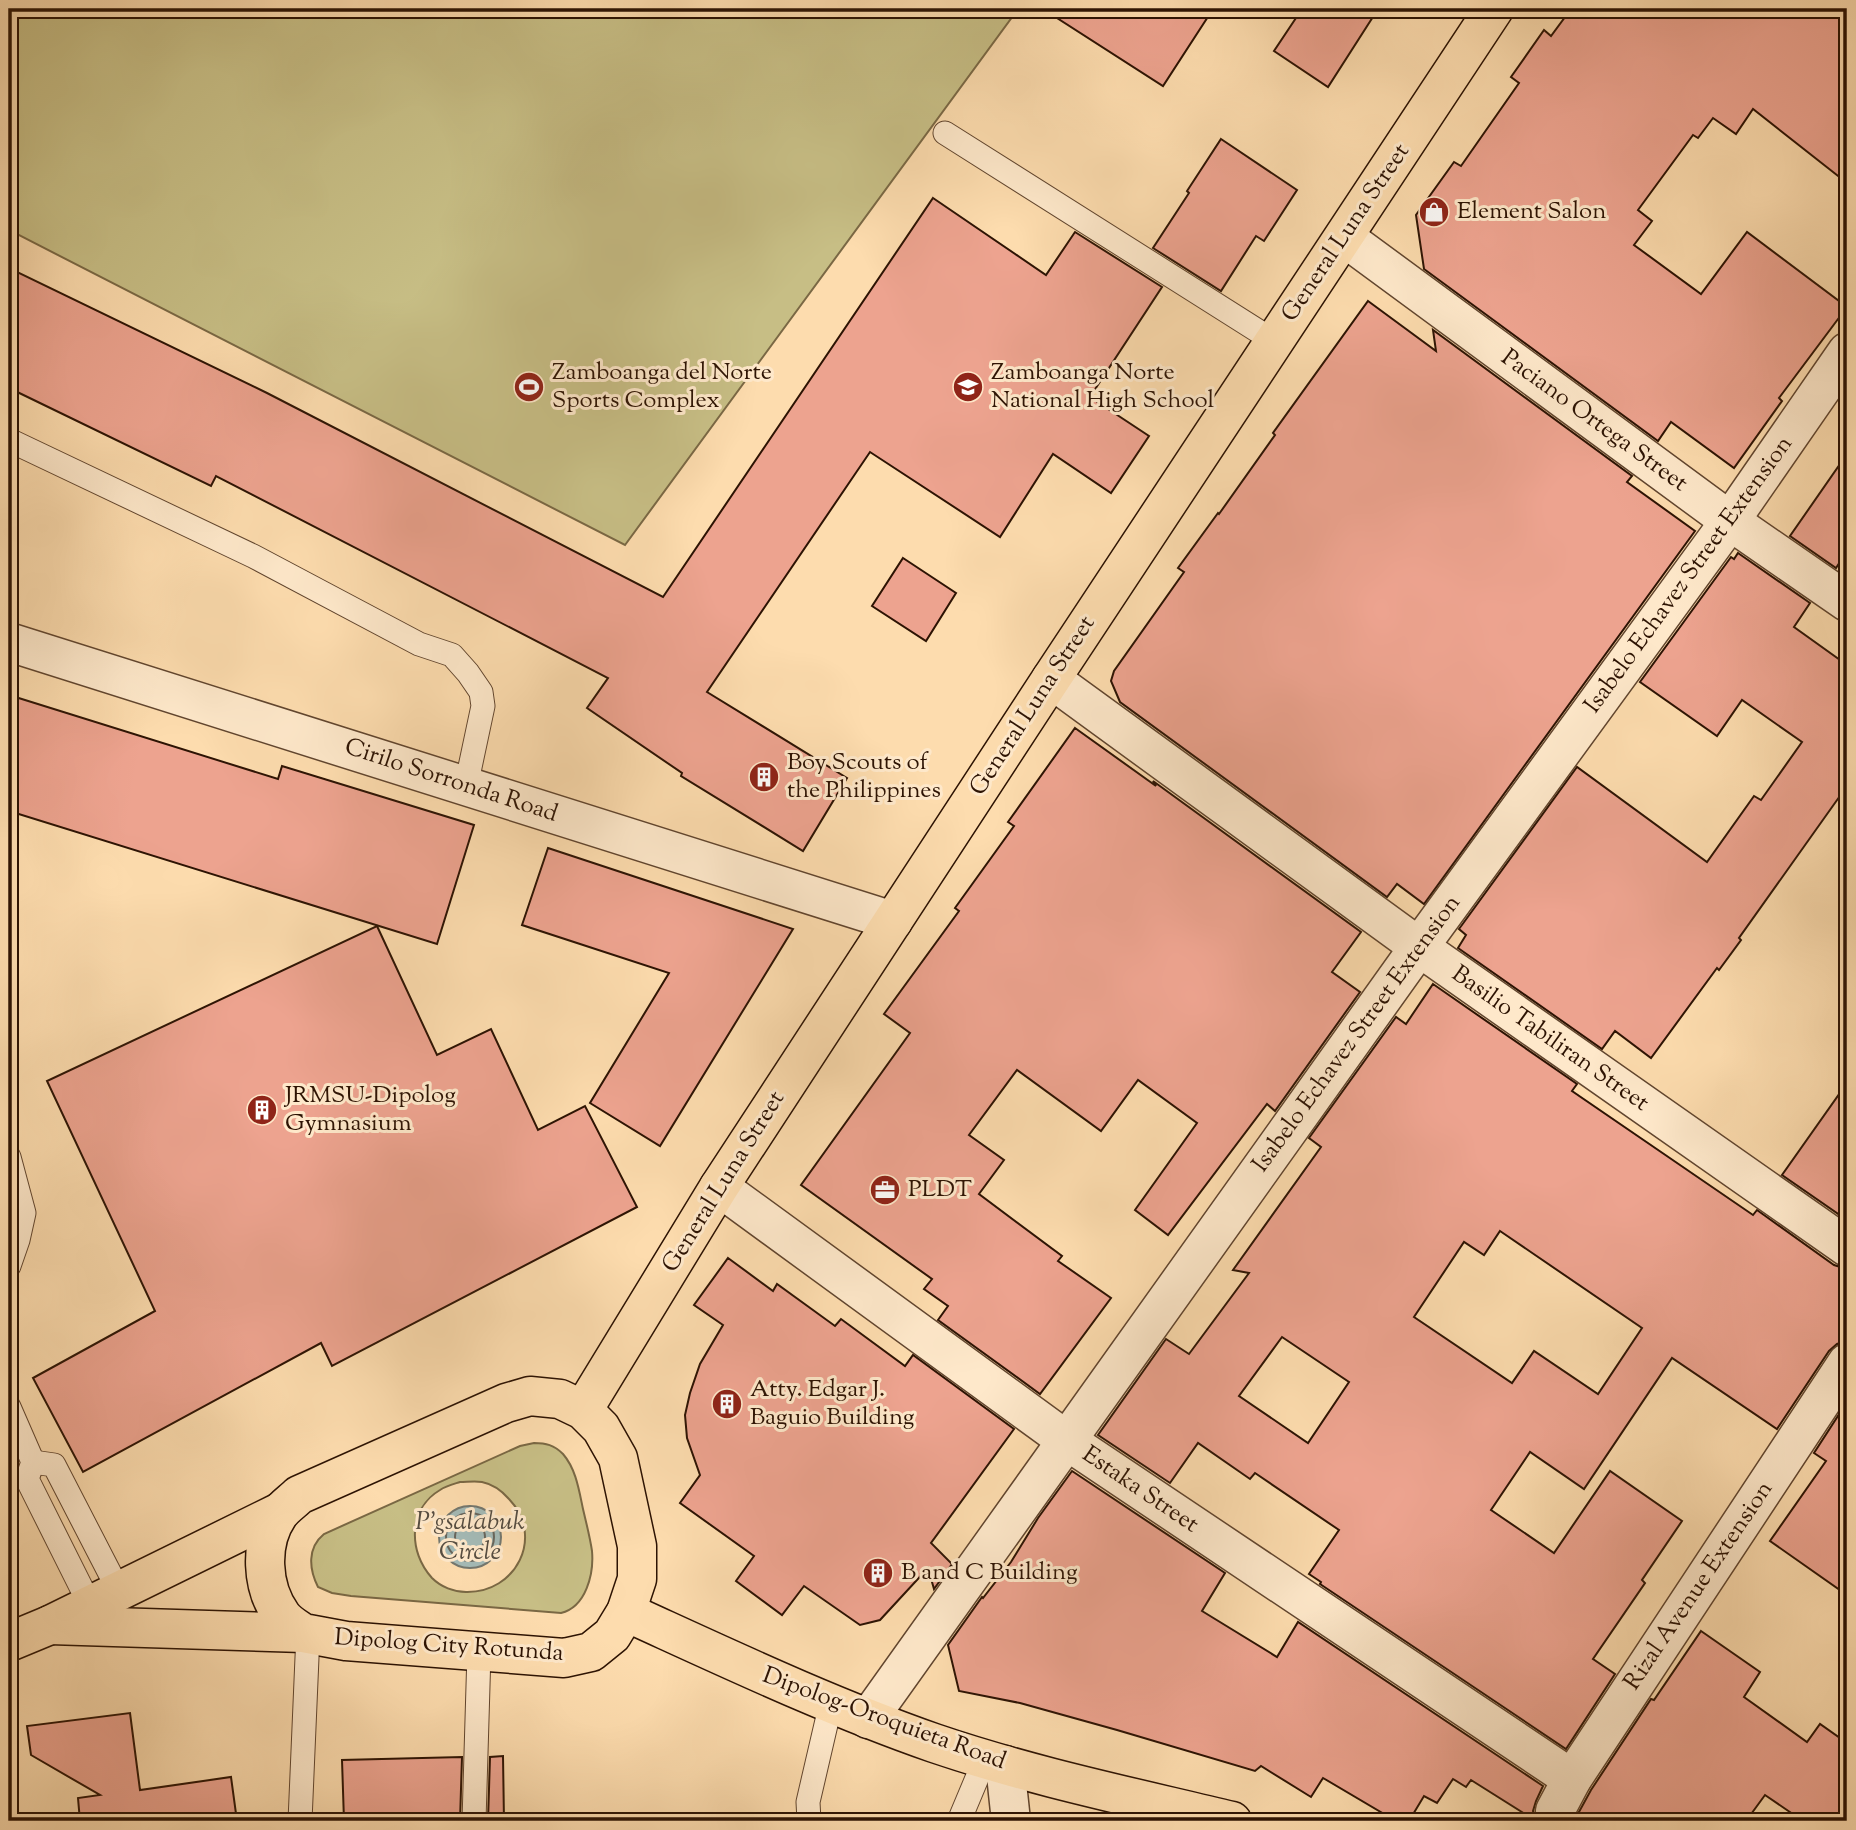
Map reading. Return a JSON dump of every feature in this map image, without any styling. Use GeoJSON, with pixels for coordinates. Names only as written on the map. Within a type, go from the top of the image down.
{"type":"FeatureCollection","features":[{"type":"Feature","properties":{"kind":"main road","name":"General Luna Street"},"geometry":{"type":"LineString","coordinates":[[583,1410],[719,1187],[1494,9]]}},
{"type":"Feature","properties":{"kind":"main road","name":"Dipolog City Rotunda"},"geometry":{"type":"LineString","coordinates":[[530,1396],[560,1399],[583,1410],[601,1428],[618,1458],[637,1546],[637,1579],[626,1612],[612,1635],[591,1652],[564,1658],[346,1641],[306,1634],[283,1617],[271,1596],[265,1563],[267,1538],[280,1512],[299,1495],[506,1403],[530,1396]]}},
{"type":"Feature","properties":{"kind":"main road"},"geometry":{"type":"LineString","coordinates":[[9,1642],[50,1625],[280,1512]]}},
{"type":"Feature","properties":{"kind":"main road","name":"Dipolog-Oroquieta Road"},"geometry":{"type":"LineString","coordinates":[[626,1612],[831,1703],[995,1762],[1232,1821]]}},
{"type":"Feature","properties":{"kind":"main road"},"geometry":{"type":"LineString","coordinates":[[50,1625],[306,1634]]}},
{"type":"Feature","properties":{"kind":"street","name":"Paciano Ortega Street"},"geometry":{"type":"LineString","coordinates":[[1344,237],[1730,521],[1847,601]]}},
{"type":"Feature","properties":{"kind":"street","name":"Isabelo Echavez Street Extension"},"geometry":{"type":"LineString","coordinates":[[868,1718],[1419,947],[1730,521],[1847,352]]}},
{"type":"Feature","properties":{"kind":"street","name":"Cirilo Sorronda Road"},"geometry":{"type":"LineString","coordinates":[[9,642],[893,921]]}},
{"type":"Feature","properties":{"kind":"street","name":"Basilio Tabiliran Street"},"geometry":{"type":"LineString","coordinates":[[1051,679],[1419,947],[1847,1247]]}},
{"type":"Feature","properties":{"kind":"street","name":"Estaka Street"},"geometry":{"type":"LineString","coordinates":[[719,1187],[1066,1440],[1563,1795]]}},
{"type":"Feature","properties":{"kind":"street","name":"Rizal Avenue Extension"},"geometry":{"type":"LineString","coordinates":[[1563,1795],[1847,1363]]}},
{"type":"Feature","properties":{"kind":"street"},"geometry":{"type":"LineString","coordinates":[[995,1762],[1011,1821]]}},
{"type":"Feature","properties":{"kind":"lane"},"geometry":{"type":"LineString","coordinates":[[945,133],[1274,341]]}},
{"type":"Feature","properties":{"kind":"lane"},"geometry":{"type":"LineString","coordinates":[[9,440],[253,556],[419,645],[452,655],[481,692],[483,706],[466,786]]}},
{"type":"Feature","properties":{"kind":"lane"},"geometry":{"type":"LineString","coordinates":[[9,1157],[24,1213],[9,1266]]}},
{"type":"Feature","properties":{"kind":"lane"},"geometry":{"type":"LineString","coordinates":[[9,1407],[33,1462],[27,1479],[105,1598]]}},
{"type":"Feature","properties":{"kind":"lane"},"geometry":{"type":"LineString","coordinates":[[33,1462],[54,1465],[105,1598]]}},
{"type":"Feature","properties":{"kind":"lane"},"geometry":{"type":"LineString","coordinates":[[300,1821],[306,1634]]}},
{"type":"Feature","properties":{"kind":"lane"},"geometry":{"type":"LineString","coordinates":[[474,1821],[479,1652]]}},
{"type":"Feature","properties":{"kind":"lane"},"geometry":{"type":"LineString","coordinates":[[809,1821],[808,1802],[831,1703]]}},
{"type":"Feature","properties":{"kind":"lane"},"geometry":{"type":"LineString","coordinates":[[959,1821],[995,1762]]}},
{"type":"Feature","properties":{"kind":"shaded area","name":"Zamboanga del Norte Sports Complex"},"geometry":{"type":"Polygon","coordinates":[[[9,9],[1018,9],[625,545],[9,230],[9,9]]]}},
{"type":"Feature","properties":{"kind":"shaded area"},"geometry":{"type":"Polygon","coordinates":[[[538,1443],[556,1448],[571,1466],[576,1480],[592,1551],[592,1570],[587,1588],[570,1610],[561,1613],[351,1596],[332,1593],[318,1587],[311,1559],[318,1540],[324,1534],[520,1446],[538,1443]],[[460,1482],[445,1487],[429,1498],[417,1519],[416,1544],[424,1568],[439,1584],[457,1591],[484,1590],[511,1573],[520,1560],[524,1530],[520,1514],[500,1491],[482,1482],[460,1482]]]}},
{"type":"Feature","properties":{"kind":"water","name":"P'gsalabuk Circle"},"geometry":{"type":"Polygon","coordinates":[[[470,1506],[482,1508],[492,1515],[499,1525],[499,1549],[492,1559],[482,1566],[470,1568],[458,1566],[448,1559],[441,1549],[439,1537],[441,1525],[448,1515],[458,1508],[470,1506]]]}},
{"type":"Feature","properties":{"kind":"building"},"geometry":{"type":"Polygon","coordinates":[[[1043,9],[1213,9],[1163,86],[1043,9]]]}},
{"type":"Feature","properties":{"kind":"building"},"geometry":{"type":"Polygon","coordinates":[[[1302,9],[1378,9],[1328,87],[1274,51],[1302,9]]]}},
{"type":"Feature","properties":{"kind":"building"},"geometry":{"type":"Polygon","coordinates":[[[1571,9],[1847,9],[1847,183],[1753,109],[1736,134],[1713,118],[1698,138],[1693,135],[1638,210],[1652,221],[1634,245],[1701,294],[1747,232],[1847,307],[1779,398],[1782,401],[1734,468],[1671,422],[1658,441],[1424,269],[1416,215],[1454,162],[1461,166],[1519,83],[1511,77],[1544,30],[1551,36],[1571,9]]]}},
{"type":"Feature","properties":{"kind":"building"},"geometry":{"type":"Polygon","coordinates":[[[1221,139],[1297,190],[1264,241],[1256,236],[1221,291],[1153,248],[1221,139]]]}},
{"type":"Feature","properties":{"kind":"building"},"geometry":{"type":"Polygon","coordinates":[[[933,198],[1046,275],[1075,232],[1162,287],[1090,397],[1149,436],[1111,493],[1053,454],[1000,537],[870,452],[707,692],[847,778],[803,851],[681,776],[682,773],[587,708],[608,678],[216,476],[211,486],[9,388],[9,268],[267,393],[663,597],[933,198]]]}},
{"type":"Feature","properties":{"kind":"building"},"geometry":{"type":"Polygon","coordinates":[[[1368,301],[1436,351],[1433,330],[1632,476],[1627,482],[1695,531],[1424,904],[1397,884],[1387,897],[1120,702],[1111,681],[1114,671],[1184,572],[1178,568],[1368,301]]]}},
{"type":"Feature","properties":{"kind":"building"},"geometry":{"type":"Polygon","coordinates":[[[1847,454],[1847,551],[1836,568],[1790,536],[1847,454]]]}},
{"type":"Feature","properties":{"kind":"building"},"geometry":{"type":"Polygon","coordinates":[[[1738,553],[1810,603],[1794,627],[1847,665],[1847,786],[1739,938],[1741,940],[1719,970],[1717,968],[1651,1058],[1615,1031],[1602,1049],[1458,948],[1466,935],[1459,929],[1577,767],[1707,862],[1754,796],[1761,800],[1802,742],[1742,700],[1717,736],[1640,682],[1731,557],[1734,559],[1738,553]]]}},
{"type":"Feature","properties":{"kind":"building"},"geometry":{"type":"Polygon","coordinates":[[[903,558],[956,593],[926,641],[872,606],[903,558]]]}},
{"type":"Feature","properties":{"kind":"building"},"geometry":{"type":"Polygon","coordinates":[[[9,695],[278,779],[282,766],[474,825],[437,944],[9,811],[9,695]]]}},
{"type":"Feature","properties":{"kind":"building"},"geometry":{"type":"Polygon","coordinates":[[[1075,728],[1156,786],[1153,781],[1361,932],[1332,972],[1360,992],[1275,1111],[1267,1104],[1168,1235],[1135,1210],[1197,1123],[1138,1080],[1101,1131],[1017,1070],[969,1135],[1004,1160],[979,1194],[1062,1256],[1058,1261],[1111,1298],[1040,1394],[938,1320],[948,1306],[924,1289],[932,1279],[801,1185],[910,1033],[884,1014],[959,911],[955,908],[1014,826],[1008,822],[1075,728]]]}},
{"type":"Feature","properties":{"kind":"building"},"geometry":{"type":"Polygon","coordinates":[[[548,848],[793,929],[660,1146],[590,1103],[669,973],[522,925],[548,848]]]}},
{"type":"Feature","properties":{"kind":"building"},"geometry":{"type":"Polygon","coordinates":[[[377,926],[437,1055],[491,1029],[538,1130],[585,1106],[637,1207],[332,1366],[321,1343],[83,1472],[33,1378],[155,1311],[47,1081],[377,926]]]}},
{"type":"Feature","properties":{"kind":"building"},"geometry":{"type":"Polygon","coordinates":[[[1433,984],[1577,1084],[1572,1091],[1753,1215],[1757,1210],[1834,1265],[1847,1269],[1847,1341],[1837,1344],[1829,1351],[1777,1429],[1672,1358],[1584,1489],[1530,1452],[1491,1510],[1554,1553],[1610,1471],[1682,1521],[1642,1580],[1645,1583],[1593,1659],[1615,1674],[1566,1749],[1320,1584],[1321,1582],[1309,1574],[1339,1530],[1255,1473],[1250,1479],[1198,1443],[1170,1483],[1098,1435],[1166,1339],[1189,1354],[1249,1273],[1233,1270],[1321,1147],[1309,1138],[1396,1017],[1406,1024],[1433,984]],[[1500,1231],[1484,1255],[1464,1242],[1414,1317],[1512,1383],[1534,1351],[1598,1394],[1642,1328],[1500,1231]],[[1282,1337],[1239,1396],[1308,1443],[1349,1382],[1282,1337]]]}},
{"type":"Feature","properties":{"kind":"building"},"geometry":{"type":"Polygon","coordinates":[[[1847,1083],[1847,1220],[1782,1175],[1847,1083]]]}},
{"type":"Feature","properties":{"kind":"building"},"geometry":{"type":"Polygon","coordinates":[[[728,1258],[773,1291],[777,1284],[835,1326],[841,1319],[905,1366],[913,1355],[1014,1429],[931,1543],[952,1564],[934,1589],[928,1568],[880,1620],[860,1625],[804,1586],[782,1615],[736,1581],[754,1556],[680,1503],[700,1475],[687,1438],[685,1415],[690,1393],[700,1364],[723,1325],[694,1305],[728,1258]]]}},
{"type":"Feature","properties":{"kind":"building"},"geometry":{"type":"Polygon","coordinates":[[[1847,1402],[1847,1595],[1770,1541],[1826,1461],[1814,1453],[1847,1402]]]}},
{"type":"Feature","properties":{"kind":"building"},"geometry":{"type":"Polygon","coordinates":[[[1072,1471],[1225,1573],[1202,1611],[1277,1657],[1298,1622],[1543,1786],[1533,1811],[1536,1821],[1471,1780],[1466,1787],[1453,1779],[1437,1803],[1424,1796],[1409,1821],[1396,1821],[1323,1778],[1311,1797],[1261,1766],[1255,1771],[1020,1703],[959,1691],[948,1645],[1011,1562],[1072,1471]]]}},
{"type":"Feature","properties":{"kind":"building"},"geometry":{"type":"Polygon","coordinates":[[[1701,1631],[1760,1672],[1744,1697],[1807,1742],[1820,1724],[1847,1743],[1847,1821],[1803,1821],[1765,1795],[1746,1821],[1574,1821],[1591,1790],[1651,1699],[1654,1700],[1701,1631]]]}},
{"type":"Feature","properties":{"kind":"building"},"geometry":{"type":"Polygon","coordinates":[[[130,1713],[140,1790],[231,1777],[237,1821],[80,1821],[78,1798],[100,1795],[31,1755],[27,1726],[130,1713]]]}},
{"type":"Feature","properties":{"kind":"building"},"geometry":{"type":"Polygon","coordinates":[[[503,1756],[504,1821],[488,1821],[490,1757],[503,1756]]]}},
{"type":"Feature","properties":{"kind":"building"},"geometry":{"type":"Polygon","coordinates":[[[462,1757],[460,1821],[344,1821],[342,1760],[462,1757]]]}},
{"type":"Feature","properties":{"kind":"place","name":"Element Salon"},"geometry":{"type":"Point","coordinates":[1434,212]}},
{"type":"Feature","properties":{"kind":"place","name":"Zamboanga del Norte Sports Complex"},"geometry":{"type":"Point","coordinates":[529,387]}},
{"type":"Feature","properties":{"kind":"place","name":"Zamboanga Norte National High School"},"geometry":{"type":"Point","coordinates":[968,387]}},
{"type":"Feature","properties":{"kind":"place","name":"Boy Scouts of the Philippines"},"geometry":{"type":"Point","coordinates":[764,777]}},
{"type":"Feature","properties":{"kind":"place","name":"JRMSU-Dipolog Gymnasium"},"geometry":{"type":"Point","coordinates":[262,1110]}},
{"type":"Feature","properties":{"kind":"place","name":"PLDT"},"geometry":{"type":"Point","coordinates":[885,1190]}},
{"type":"Feature","properties":{"kind":"place","name":"Atty. Edgar J. Baguio Building"},"geometry":{"type":"Point","coordinates":[727,1404]}},
{"type":"Feature","properties":{"kind":"place","name":"B and C Building"},"geometry":{"type":"Point","coordinates":[878,1573]}}]}
